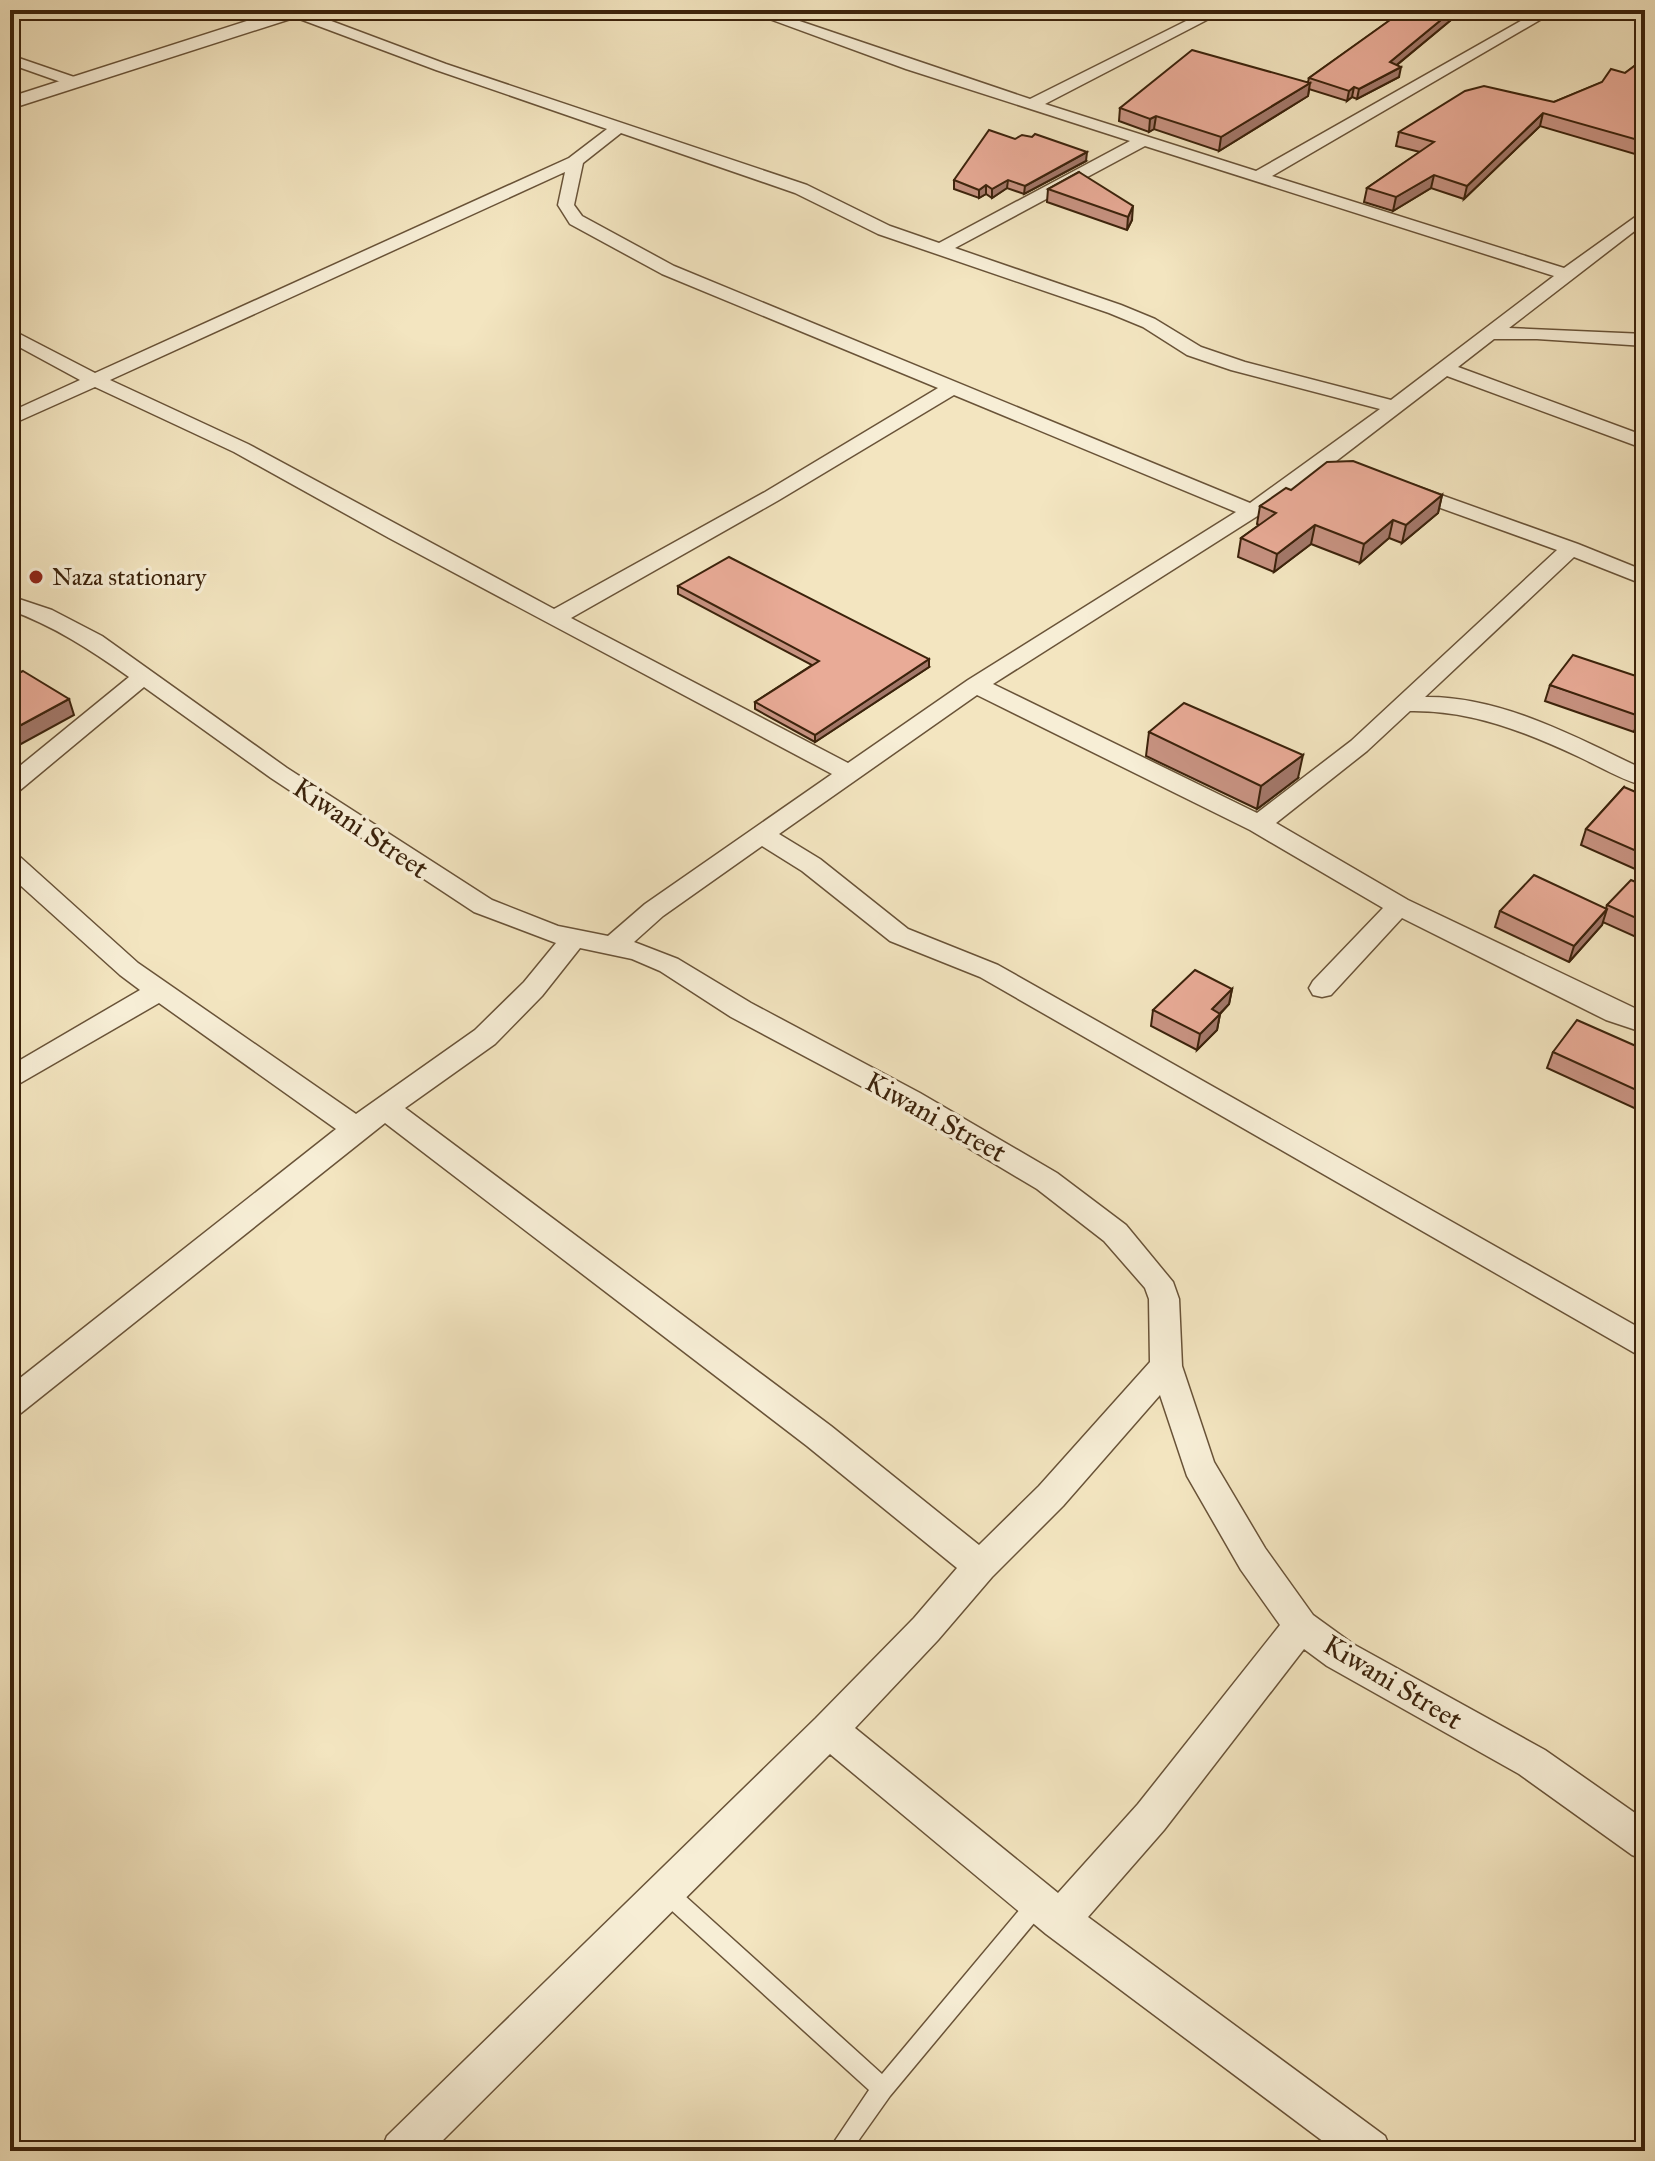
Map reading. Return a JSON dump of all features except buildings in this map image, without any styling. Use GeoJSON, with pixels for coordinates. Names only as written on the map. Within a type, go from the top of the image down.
{"type":"FeatureCollection","features":[{"type":"Feature","properties":{"kind":"street"},"geometry":{"type":"LineString","coordinates":[[752,10],[844,39],[911,66],[1567,275]]}},
{"type":"Feature","properties":{"kind":"street"},"geometry":{"type":"LineString","coordinates":[[1034,103],[1219,10]]}},
{"type":"Feature","properties":{"kind":"street"},"geometry":{"type":"LineString","coordinates":[[1259,176],[1550,10]]}},
{"type":"Feature","properties":{"kind":"street"},"geometry":{"type":"LineString","coordinates":[[10,103],[297,11],[441,67],[801,189],[884,230],[1149,323],[1194,351],[1238,366],[1392,406]]}},
{"type":"Feature","properties":{"kind":"street"},"geometry":{"type":"LineString","coordinates":[[10,59],[75,82]]}},
{"type":"Feature","properties":{"kind":"street"},"geometry":{"type":"LineString","coordinates":[[10,419],[575,161],[619,127]]}},
{"type":"Feature","properties":{"kind":"street"},"geometry":{"type":"LineString","coordinates":[[941,249],[1145,139]]}},
{"type":"Feature","properties":{"kind":"street"},"geometry":{"type":"LineString","coordinates":[[575,161],[566,205],[576,220],[694,282],[1252,511]]}},
{"type":"Feature","properties":{"kind":"street"},"geometry":{"type":"LineString","coordinates":[[614,945],[654,910],[976,685],[1252,511],[1324,461],[1645,215]]}},
{"type":"Feature","properties":{"kind":"street"},"geometry":{"type":"LineString","coordinates":[[1488,334],[1537,333],[1645,340]]}},
{"type":"Feature","properties":{"kind":"street"},"geometry":{"type":"LineString","coordinates":[[10,335],[92,379],[241,448],[396,534],[848,773]]}},
{"type":"Feature","properties":{"kind":"street"},"geometry":{"type":"LineString","coordinates":[[1442,368],[1645,443]]}},
{"type":"Feature","properties":{"kind":"street"},"geometry":{"type":"LineString","coordinates":[[556,617],[772,496],[950,389]]}},
{"type":"Feature","properties":{"kind":"street"},"geometry":{"type":"LineString","coordinates":[[1324,461],[1354,471]]}},
{"type":"Feature","properties":{"kind":"street"},"geometry":{"type":"LineString","coordinates":[[1384,481],[1571,548],[1645,579]]}},
{"type":"Feature","properties":{"kind":"street"},"geometry":{"type":"LineString","coordinates":[[1259,824],[1359,746],[1571,548]]}},
{"type":"Feature","properties":{"kind":"street","name":"Kiwani Street"},"geometry":{"type":"LineString","coordinates":[[10,603],[75,629],[291,781],[453,889],[518,921],[574,938],[639,952],[669,965],[741,1010],[910,1100],[1047,1181],[1115,1233],[1158,1282],[1164,1299],[1166,1366],[1199,1466],[1253,1559],[1301,1626],[1340,1655],[1532,1762],[1645,1842]]}},
{"type":"Feature","properties":{"kind":"street"},"geometry":{"type":"LineString","coordinates":[[10,786],[143,677]]}},
{"type":"Feature","properties":{"kind":"street"},"geometry":{"type":"LineString","coordinates":[[976,685],[1259,824],[1399,906],[1616,1013],[1645,1023]]}},
{"type":"Feature","properties":{"kind":"street"},"geometry":{"type":"LineString","coordinates":[[1402,704],[1426,702],[1472,708],[1536,729],[1645,779]]}},
{"type":"Feature","properties":{"kind":"street"},"geometry":{"type":"LineString","coordinates":[[760,834],[811,865],[899,935],[989,971],[1645,1346]]}},
{"type":"Feature","properties":{"kind":"street"},"geometry":{"type":"LineString","coordinates":[[10,862],[129,969],[356,1129]]}},
{"type":"Feature","properties":{"kind":"street"},"geometry":{"type":"LineString","coordinates":[[1322,988],[1399,906]]}},
{"type":"Feature","properties":{"kind":"street"},"geometry":{"type":"LineString","coordinates":[[10,1404],[356,1129],[485,1037],[533,989],[574,938]]}},
{"type":"Feature","properties":{"kind":"street"},"geometry":{"type":"LineString","coordinates":[[10,1079],[159,991]]}},
{"type":"Feature","properties":{"kind":"street"},"geometry":{"type":"LineString","coordinates":[[386,1109],[819,1436],[980,1566]]}},
{"type":"Feature","properties":{"kind":"street"},"geometry":{"type":"LineString","coordinates":[[402,2151],[829,1730],[926,1629],[980,1566],[1051,1496],[1166,1366]]}},
{"type":"Feature","properties":{"kind":"street"},"geometry":{"type":"LineString","coordinates":[[1049,1911],[1151,1817],[1301,1626]]}},
{"type":"Feature","properties":{"kind":"street"},"geometry":{"type":"LineString","coordinates":[[829,1730],[1049,1911],[1370,2151]]}},
{"type":"Feature","properties":{"kind":"lane"},"geometry":{"type":"LineString","coordinates":[[666,1893],[883,2089]]}},
{"type":"Feature","properties":{"kind":"lane"},"geometry":{"type":"LineString","coordinates":[[838,2151],[883,2089],[1049,1911]]}},
{"type":"Feature","properties":{"kind":"place","name":"Naza stationary"},"geometry":{"type":"Point","coordinates":[36,577]}}]}
